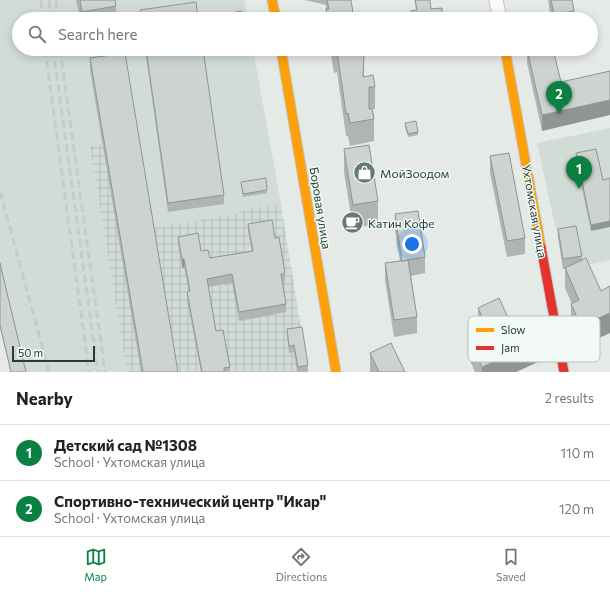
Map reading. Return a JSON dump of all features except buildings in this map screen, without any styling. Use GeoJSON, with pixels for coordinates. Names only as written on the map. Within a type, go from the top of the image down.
{"type":"FeatureCollection","features":[{"type":"Feature","properties":{"kind":"street"},"geometry":{"type":"LineString","coordinates":[[272,0],[275,12]]}},
{"type":"Feature","properties":{"kind":"street"},"geometry":{"type":"LineString","coordinates":[[496,0],[499,12]]}},
{"type":"Feature","properties":{"kind":"street","name":"Боровая улица"},"geometry":{"type":"LineString","coordinates":[[282,56],[336,372]]}},
{"type":"Feature","properties":{"kind":"street","name":"Ухтомская улица"},"geometry":{"type":"LineString","coordinates":[[506,56],[554,316]]}},
{"type":"Feature","properties":{"kind":"street","name":"Ухтомская улица"},"geometry":{"type":"LineString","coordinates":[[562,362],[564,372]]}},
{"type":"Feature","properties":{"kind":"shaded area"},"geometry":{"type":"Polygon","coordinates":[[[0,0],[244,0],[247,12],[12,12],[12,56],[254,56],[281,204],[248,208],[235,214],[152,228],[90,146],[127,372],[25,372],[0,267],[0,0]]]}},
{"type":"Feature","properties":{"kind":"shaded area"},"geometry":{"type":"Polygon","coordinates":[[[610,128],[610,260],[582,266],[558,239],[537,143],[610,128]]]}},
{"type":"Feature","properties":{"kind":"shaded area"},"geometry":{"type":"Polygon","coordinates":[[[137,139],[152,228],[235,214],[248,208],[281,204],[308,372],[127,372],[90,146],[137,139]]]}},
{"type":"Feature","properties":{"kind":"railway"},"geometry":{"type":"LineString","coordinates":[[41,0],[42,12]]}},
{"type":"Feature","properties":{"kind":"railway"},"geometry":{"type":"LineString","coordinates":[[49,0],[50,12]]}},
{"type":"Feature","properties":{"kind":"railway"},"geometry":{"type":"LineString","coordinates":[[56,0],[57,12]]}},
{"type":"Feature","properties":{"kind":"railway"},"geometry":{"type":"LineString","coordinates":[[46,56],[89,372]]}},
{"type":"Feature","properties":{"kind":"railway"},"geometry":{"type":"LineString","coordinates":[[54,56],[98,372]]}},
{"type":"Feature","properties":{"kind":"railway"},"geometry":{"type":"LineString","coordinates":[[61,56],[105,372]]}},
{"type":"Feature","properties":{"kind":"railway"},"geometry":{"type":"LineString","coordinates":[[0,191],[49,372]]}},
{"type":"Feature","properties":{"kind":"traffic: slow"},"geometry":{"type":"LineString","coordinates":[[272,0],[275,12]]}},
{"type":"Feature","properties":{"kind":"traffic: slow"},"geometry":{"type":"LineString","coordinates":[[282,56],[336,372]]}},
{"type":"Feature","properties":{"kind":"traffic: slow"},"geometry":{"type":"LineString","coordinates":[[506,56],[541,247]]}},
{"type":"Feature","properties":{"kind":"traffic: jam"},"geometry":{"type":"LineString","coordinates":[[541,247],[554,316]]}},
{"type":"Feature","properties":{"kind":"traffic: jam"},"geometry":{"type":"LineString","coordinates":[[562,362],[564,372]]}},
{"type":"Feature","properties":{"kind":"place","name":"Спортивно-технический центр \"Икар\""},"geometry":{"type":"Point","coordinates":[559,114]}},
{"type":"Feature","properties":{"kind":"place","name":"МойЗоодом"},"geometry":{"type":"Point","coordinates":[364,173]}},
{"type":"Feature","properties":{"kind":"place","name":"Детский сад №1308"},"geometry":{"type":"Point","coordinates":[579,189]}},
{"type":"Feature","properties":{"kind":"place","name":"Катин Кофе"},"geometry":{"type":"Point","coordinates":[353,223]}}]}
